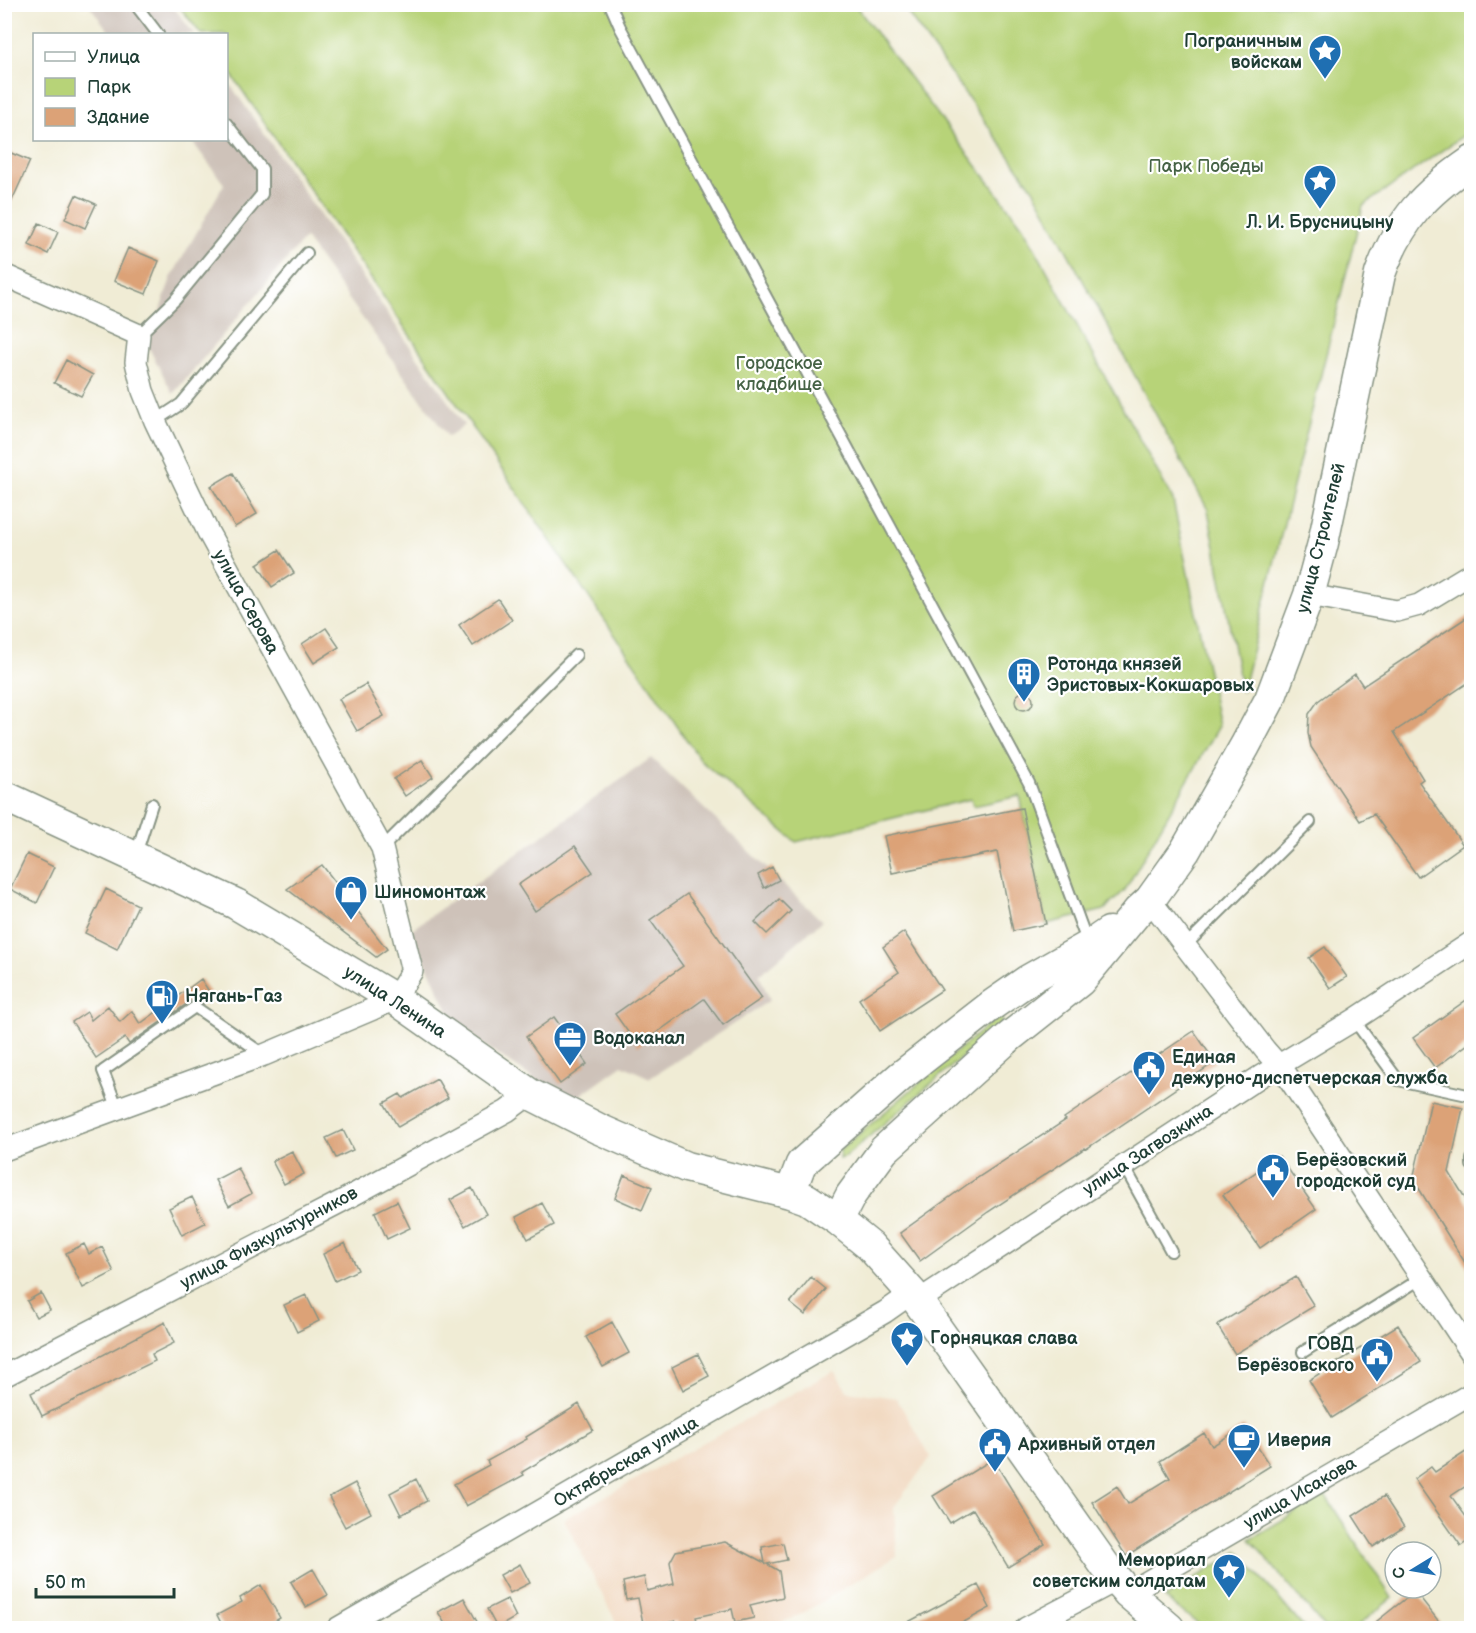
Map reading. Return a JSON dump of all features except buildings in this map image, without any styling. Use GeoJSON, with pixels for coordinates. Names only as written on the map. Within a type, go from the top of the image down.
{"type":"FeatureCollection","features":[{"type":"Feature","properties":{"kind":"main road","name":"улица Строителей"},"geometry":{"type":"LineString","coordinates":[[1144,905],[1185,850],[1270,699],[1309,595],[1323,543],[1380,274],[1389,249],[1401,227],[1421,202],[1448,177],[1472,161]]}},
{"type":"Feature","properties":{"kind":"main road","name":"улица Ленина"},"geometry":{"type":"LineString","coordinates":[[4,796],[237,904],[395,999],[530,1094],[599,1129],[686,1167],[790,1193],[807,1199],[838,1220]]}},
{"type":"Feature","properties":{"kind":"main road"},"geometry":{"type":"LineString","coordinates":[[790,1193],[801,1164],[901,1076],[992,1005],[1089,946],[1144,905]]}},
{"type":"Feature","properties":{"kind":"main road"},"geometry":{"type":"LineString","coordinates":[[1144,905],[1080,981],[1008,1038],[884,1150],[851,1195],[838,1220],[870,1245],[915,1297],[1122,1587],[1169,1629]]}},
{"type":"Feature","properties":{"kind":"main road"},"geometry":{"type":"LineString","coordinates":[[992,1005],[1009,1008],[1014,1018],[1008,1038]]}},
{"type":"Feature","properties":{"kind":"street"},"geometry":{"type":"LineString","coordinates":[[4,275],[139,335]]}},
{"type":"Feature","properties":{"kind":"street","name":"улица Серова"},"geometry":{"type":"LineString","coordinates":[[139,335],[136,362],[154,421],[208,532],[382,848],[412,971],[395,999]]}},
{"type":"Feature","properties":{"kind":"street"},"geometry":{"type":"LineString","coordinates":[[1309,595],[1397,611],[1419,605],[1472,573]]}},
{"type":"Feature","properties":{"kind":"street"},"geometry":{"type":"LineString","coordinates":[[1144,905],[1185,946],[1307,1104],[1472,1354]]}},
{"type":"Feature","properties":{"kind":"street","name":"улица Загвозкина"},"geometry":{"type":"LineString","coordinates":[[915,1297],[1124,1166],[1278,1065],[1354,1020],[1472,942]]}},
{"type":"Feature","properties":{"kind":"street"},"geometry":{"type":"LineString","coordinates":[[4,1150],[264,1055],[395,999]]}},
{"type":"Feature","properties":{"kind":"street","name":"улица Физкультурников"},"geometry":{"type":"LineString","coordinates":[[4,1376],[342,1202],[507,1111],[530,1094]]}},
{"type":"Feature","properties":{"kind":"street","name":"Октябрьская улица"},"geometry":{"type":"LineString","coordinates":[[338,1629],[885,1312],[915,1297]]}},
{"type":"Feature","properties":{"kind":"street","name":"улица Исакова"},"geometry":{"type":"LineString","coordinates":[[1026,1629],[1122,1587],[1472,1393]]}},
{"type":"Feature","properties":{"kind":"lane"},"geometry":{"type":"LineString","coordinates":[[135,4],[157,33]]}},
{"type":"Feature","properties":{"kind":"lane"},"geometry":{"type":"LineString","coordinates":[[610,4],[1029,783],[1089,946]]}},
{"type":"Feature","properties":{"kind":"lane"},"geometry":{"type":"LineString","coordinates":[[139,335],[175,300],[262,194],[262,169],[228,126]]}},
{"type":"Feature","properties":{"kind":"lane"},"geometry":{"type":"LineString","coordinates":[[154,421],[181,404],[307,253]]}},
{"type":"Feature","properties":{"kind":"lane"},"geometry":{"type":"LineString","coordinates":[[382,848],[576,655]]}},
{"type":"Feature","properties":{"kind":"lane"},"geometry":{"type":"LineString","coordinates":[[135,857],[152,804]]}},
{"type":"Feature","properties":{"kind":"lane"},"geometry":{"type":"LineString","coordinates":[[1185,946],[1310,822]]}},
{"type":"Feature","properties":{"kind":"lane"},"geometry":{"type":"LineString","coordinates":[[118,1109],[103,1071],[195,1007],[264,1055]]}},
{"type":"Feature","properties":{"kind":"lane"},"geometry":{"type":"LineString","coordinates":[[1354,1020],[1398,1080],[1472,1096]]}},
{"type":"Feature","properties":{"kind":"lane"},"geometry":{"type":"LineString","coordinates":[[1472,1159],[1472,1165]]}},
{"type":"Feature","properties":{"kind":"lane"},"geometry":{"type":"LineString","coordinates":[[1124,1166],[1171,1251]]}},
{"type":"Feature","properties":{"kind":"lane"},"geometry":{"type":"LineString","coordinates":[[1304,1352],[1422,1278]]}},
{"type":"Feature","properties":{"kind":"shaded area"},"geometry":{"type":"Polygon","coordinates":[[[89,5],[172,5],[193,33],[110,33],[89,5]]]}},
{"type":"Feature","properties":{"kind":"shaded area"},"geometry":{"type":"Polygon","coordinates":[[[228,81],[464,425],[448,437],[305,238],[173,394],[148,346],[171,278],[224,184],[192,141],[228,141],[228,81]]]}},
{"type":"Feature","properties":{"kind":"shaded area"},"geometry":{"type":"Polygon","coordinates":[[[651,758],[822,921],[759,975],[770,1000],[650,1078],[622,1065],[569,1103],[454,1024],[411,930],[651,758]]]}},
{"type":"Feature","properties":{"kind":"shaded area"},"geometry":{"type":"Polygon","coordinates":[[[834,1371],[847,1391],[896,1398],[931,1457],[894,1507],[897,1556],[798,1616],[766,1628],[619,1628],[564,1519],[834,1371]]]}},
{"type":"Feature","properties":{"kind":"green space","name":"Городское кладбище"},"geometry":{"type":"Polygon","coordinates":[[[178,5],[855,5],[1023,227],[1173,500],[1219,726],[1125,890],[1104,910],[1046,924],[1020,796],[974,806],[971,799],[796,842],[701,761],[228,69],[228,33],[200,33],[178,5]]]}},
{"type":"Feature","properties":{"kind":"green space","name":"Парк Победы"},"geometry":{"type":"Polygon","coordinates":[[[902,5],[1471,5],[1471,130],[1363,206],[1242,692],[1208,510],[1033,189],[902,5]]]}},
{"type":"Feature","properties":{"kind":"green space"},"geometry":{"type":"Polygon","coordinates":[[[1002,1018],[1001,1024],[845,1157],[839,1159],[840,1150],[995,1019],[1002,1018]]]}},
{"type":"Feature","properties":{"kind":"green space"},"geometry":{"type":"Polygon","coordinates":[[[1325,1495],[1383,1584],[1383,1600],[1390,1600],[1355,1628],[1325,1628],[1250,1539],[1325,1495]]]}},
{"type":"Feature","properties":{"kind":"green space"},"geometry":{"type":"Polygon","coordinates":[[[1238,1551],[1304,1628],[1203,1628],[1165,1598],[1238,1551]]]}},
{"type":"Feature","properties":{"kind":"place","name":"Пограничным войскам"},"geometry":{"type":"Point","coordinates":[1325,80]}},
{"type":"Feature","properties":{"kind":"place","name":"Л. И. Брусницыну"},"geometry":{"type":"Point","coordinates":[1320,210]}},
{"type":"Feature","properties":{"kind":"place","name":"Ротонда князей Эристовых-Кокшаровых"},"geometry":{"type":"Point","coordinates":[1024,703]}},
{"type":"Feature","properties":{"kind":"place","name":"Шиномонтаж"},"geometry":{"type":"Point","coordinates":[351,921]}},
{"type":"Feature","properties":{"kind":"place","name":"Нягань-Газ"},"geometry":{"type":"Point","coordinates":[162,1025]}},
{"type":"Feature","properties":{"kind":"place","name":"Водоканал"},"geometry":{"type":"Point","coordinates":[570,1067]}},
{"type":"Feature","properties":{"kind":"place","name":"Единая дежурно-диспетчерская служба"},"geometry":{"type":"Point","coordinates":[1149,1096]}},
{"type":"Feature","properties":{"kind":"place","name":"Берёзовский городской суд"},"geometry":{"type":"Point","coordinates":[1273,1199]}},
{"type":"Feature","properties":{"kind":"place","name":"Горняцкая слава"},"geometry":{"type":"Point","coordinates":[907,1367]}},
{"type":"Feature","properties":{"kind":"place","name":"ГОВД Берёзовского"},"geometry":{"type":"Point","coordinates":[1377,1383]}},
{"type":"Feature","properties":{"kind":"place","name":"Иверия"},"geometry":{"type":"Point","coordinates":[1244,1469]}},
{"type":"Feature","properties":{"kind":"place","name":"Архивный отдел"},"geometry":{"type":"Point","coordinates":[995,1473]}},
{"type":"Feature","properties":{"kind":"place","name":"Мемориал советским солдатам"},"geometry":{"type":"Point","coordinates":[1229,1599]}}]}
